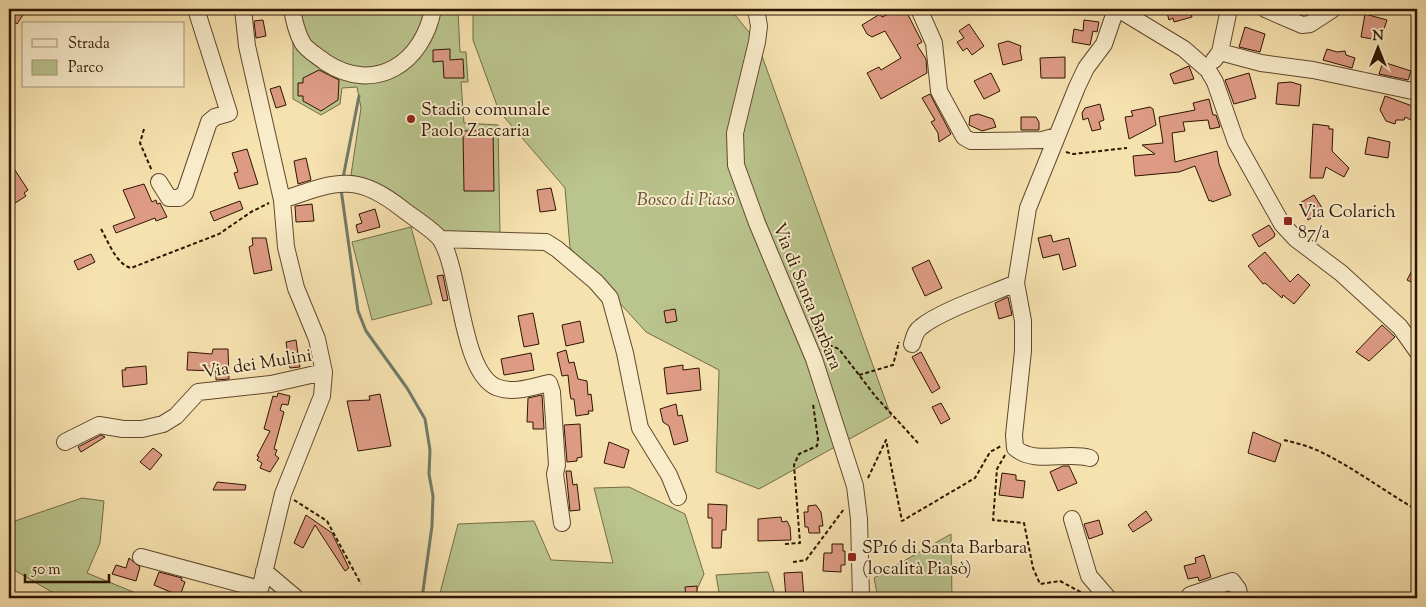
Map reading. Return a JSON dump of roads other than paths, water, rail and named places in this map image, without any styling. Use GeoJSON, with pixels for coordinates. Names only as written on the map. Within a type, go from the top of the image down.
{"type":"FeatureCollection","features":[{"type":"Feature","properties":{"kind":"street"},"geometry":{"type":"LineString","coordinates":[[159,182],[168,198],[180,198],[185,193],[209,122],[215,117],[229,113],[196,9]]}},
{"type":"Feature","properties":{"kind":"street","name":"Via dei Mulini"},"geometry":{"type":"LineString","coordinates":[[141,556],[259,594],[283,494],[322,396],[324,372],[317,339],[296,288],[286,247],[282,200],[247,46],[243,9]]}},
{"type":"Feature","properties":{"kind":"street"},"geometry":{"type":"LineString","coordinates":[[292,9],[295,28],[303,44],[334,67],[352,74],[372,75],[391,71],[405,62],[422,42],[430,27],[433,9]]}},
{"type":"Feature","properties":{"kind":"street","name":"Via di Santa Barbara"},"geometry":{"type":"LineString","coordinates":[[757,9],[759,26],[757,42],[735,133],[736,164],[740,180],[817,367],[855,486],[860,598]]}},
{"type":"Feature","properties":{"kind":"street"},"geometry":{"type":"LineString","coordinates":[[919,9],[934,43],[939,91],[964,137],[971,141],[1042,140],[1054,143]]}},
{"type":"Feature","properties":{"kind":"street"},"geometry":{"type":"LineString","coordinates":[[1090,458],[1022,454],[1015,444],[1023,351],[1023,321],[1016,284],[1028,208],[1086,68],[1104,44],[1117,9],[1184,49],[1208,70],[1215,82],[1236,142],[1282,224],[1296,239],[1341,273],[1400,327],[1416,345]]}},
{"type":"Feature","properties":{"kind":"street"},"geometry":{"type":"LineString","coordinates":[[1208,70],[1220,52],[1229,9]]}},
{"type":"Feature","properties":{"kind":"street"},"geometry":{"type":"LineString","coordinates":[[1266,9],[1302,25],[1310,24],[1332,9]]}},
{"type":"Feature","properties":{"kind":"street"},"geometry":{"type":"LineString","coordinates":[[1220,52],[1261,63],[1313,70],[1417,92]]}},
{"type":"Feature","properties":{"kind":"street"},"geometry":{"type":"LineString","coordinates":[[282,200],[337,184],[354,182],[377,192],[395,203],[440,239],[456,282],[474,360],[484,375],[496,386],[514,390],[549,383],[552,392],[557,465],[555,474],[562,523]]}},
{"type":"Feature","properties":{"kind":"street"},"geometry":{"type":"LineString","coordinates":[[440,239],[546,242],[596,282],[610,298],[640,428],[669,476],[678,497]]}},
{"type":"Feature","properties":{"kind":"street"},"geometry":{"type":"LineString","coordinates":[[914,338],[921,326],[951,311],[1016,284]]}},
{"type":"Feature","properties":{"kind":"street","name":"Via dei Mulini"},"geometry":{"type":"LineString","coordinates":[[65,442],[99,425],[124,430],[142,429],[163,424],[176,416],[198,392],[271,384],[324,372]]}},
{"type":"Feature","properties":{"kind":"street"},"geometry":{"type":"LineString","coordinates":[[1072,518],[1089,576],[1108,598]]}},
{"type":"Feature","properties":{"kind":"street"},"geometry":{"type":"LineString","coordinates":[[264,571],[296,598]]}},
{"type":"Feature","properties":{"kind":"street"},"geometry":{"type":"LineString","coordinates":[[1190,595],[1232,581],[1238,589],[1240,598]]}},
{"type":"Feature","properties":{"kind":"waterway"},"geometry":{"type":"LineString","coordinates":[[343,178],[359,96]]}},
{"type":"Feature","properties":{"kind":"waterway"},"geometry":{"type":"LineString","coordinates":[[341,189],[358,311],[366,331],[407,388],[425,419],[430,450],[429,474],[433,496],[432,526],[422,598]]}},
{"type":"Feature","properties":{"kind":"place","name":"Stadio comunale Paolo Zaccaria"},"geometry":{"type":"Point","coordinates":[411,119]}},
{"type":"Feature","properties":{"kind":"place","name":"Via Colarich 87/a"},"geometry":{"type":"Point","coordinates":[1288,221]}},
{"type":"Feature","properties":{"kind":"place","name":"SP16 di Santa Barbara (località Piasò)"},"geometry":{"type":"Point","coordinates":[852,557]}},
{"type":"Feature","properties":{"kind":"park label","name":"Bosco di Piasò"},"geometry":{"type":"Point","coordinates":[686,199]}}]}
